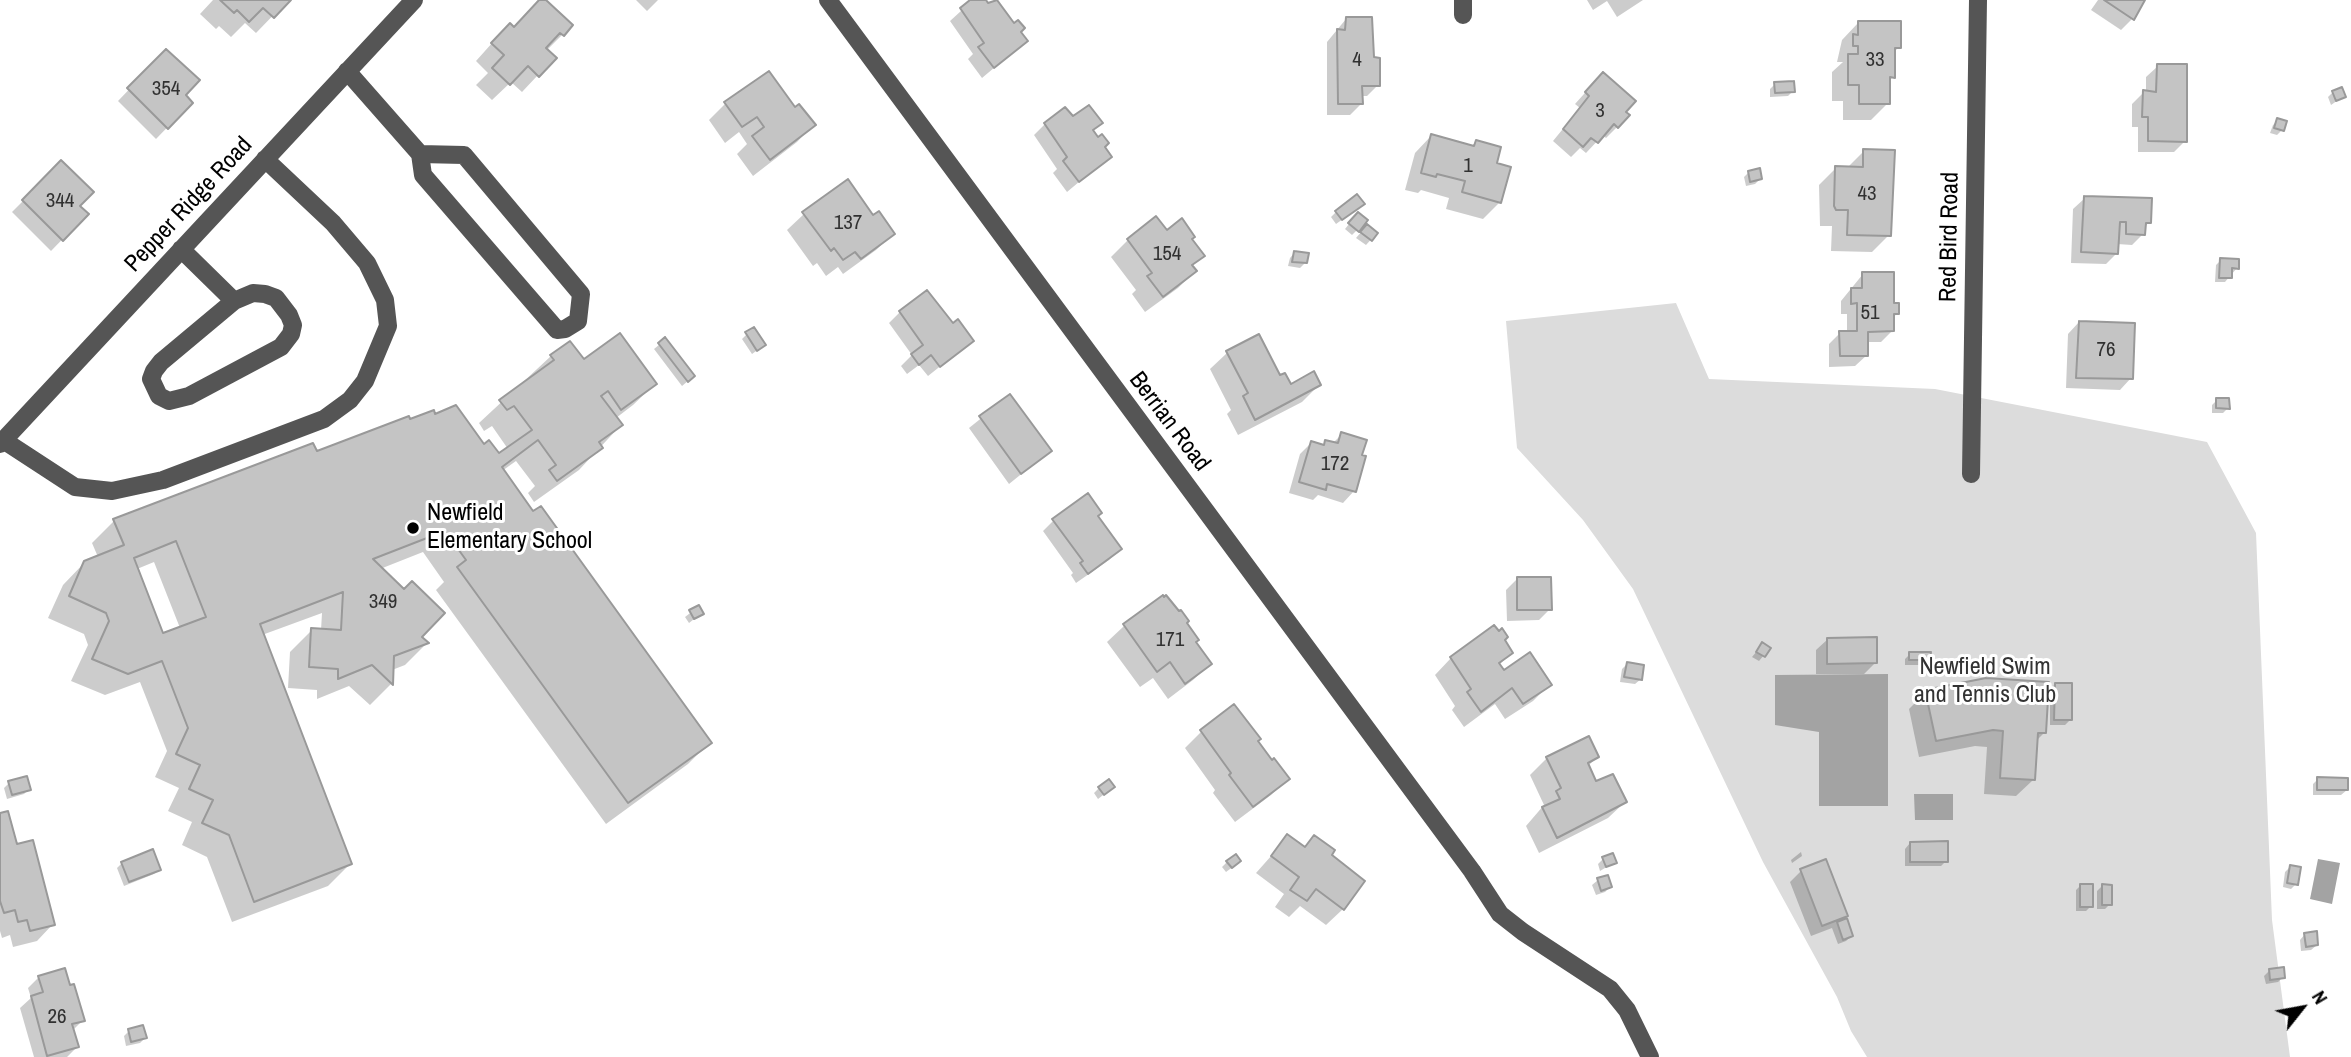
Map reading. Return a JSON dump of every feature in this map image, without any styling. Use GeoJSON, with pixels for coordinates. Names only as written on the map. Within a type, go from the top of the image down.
{"type":"FeatureCollection","features":[{"type":"Feature","properties":{"kind":"street","name":"Pepper Ridge Road"},"geometry":{"type":"LineString","coordinates":[[2,442],[414,0]]}},
{"type":"Feature","properties":{"kind":"street","name":"Berrian Road"},"geometry":{"type":"LineString","coordinates":[[828,0],[1472,872],[1500,914],[1610,989],[1627,1010],[1650,1057]]}},
{"type":"Feature","properties":{"kind":"street","name":"Red Bird Road"},"geometry":{"type":"LineString","coordinates":[[1971,474],[1978,0]]}},
{"type":"Feature","properties":{"kind":"street"},"geometry":{"type":"LineString","coordinates":[[347,71],[420,154],[423,175],[557,330],[565,329],[578,321],[581,294],[464,155],[420,154]]}},
{"type":"Feature","properties":{"kind":"street"},"geometry":{"type":"LineString","coordinates":[[2,442],[75,486],[112,491],[163,480],[324,419],[350,400],[365,381],[388,326],[384,300],[367,263],[333,223],[265,159]]}},
{"type":"Feature","properties":{"kind":"street"},"geometry":{"type":"LineString","coordinates":[[181,249],[234,301]]}},
{"type":"Feature","properties":{"kind":"street"},"geometry":{"type":"LineString","coordinates":[[253,293],[275,298],[289,315],[293,325],[291,334],[271,354],[189,396],[169,401],[159,396],[151,379],[161,362],[234,301],[253,293]]}},
{"type":"Feature","properties":{"kind":"green space","name":"Newfield Swim and Tennis Club"},"geometry":{"type":"Polygon","coordinates":[[[1676,303],[1709,379],[1935,389],[2207,442],[2256,533],[2272,920],[2290,1057],[1867,1057],[1763,862],[1633,589],[1583,520],[1517,448],[1506,321],[1676,303]]]}},
{"type":"Feature","properties":{"kind":"shaded area"},"geometry":{"type":"Polygon","coordinates":[[[1888,674],[1888,806],[1819,806],[1819,732],[1775,725],[1775,675],[1888,674]]]}},
{"type":"Feature","properties":{"kind":"shaded area"},"geometry":{"type":"Polygon","coordinates":[[[1914,794],[1953,794],[1953,820],[1915,820],[1914,794]]]}},
{"type":"Feature","properties":{"kind":"shaded area"},"geometry":{"type":"Polygon","coordinates":[[[2318,859],[2340,863],[2332,904],[2310,899],[2318,859]]]}},
{"type":"Feature","properties":{"kind":"building"},"geometry":{"type":"Polygon","coordinates":[[[220,0],[291,0],[274,18],[263,8],[249,22],[237,10],[234,13],[220,0]]]}},
{"type":"Feature","properties":{"kind":"building"},"geometry":{"type":"Polygon","coordinates":[[[539,0],[546,0],[573,25],[564,36],[560,33],[546,48],[557,58],[539,77],[528,66],[510,85],[492,68],[504,55],[491,43],[510,23],[514,27],[539,0]]]}},
{"type":"Feature","properties":{"kind":"building"},"geometry":{"type":"Polygon","coordinates":[[[970,0],[986,0],[988,3],[997,0],[1014,23],[1018,20],[1025,28],[1021,32],[1028,41],[994,68],[978,47],[984,43],[960,8],[970,0]]]}},
{"type":"Feature","properties":{"kind":"building"},"geometry":{"type":"Polygon","coordinates":[[[2104,0],[2145,0],[2134,20],[2104,0]]]}},
{"type":"Feature","properties":{"kind":"building"},"geometry":{"type":"Polygon","coordinates":[[[1346,17],[1372,17],[1374,57],[1380,58],[1380,86],[1362,86],[1363,104],[1338,104],[1337,29],[1345,30],[1346,17]]]}},
{"type":"Feature","properties":{"kind":"building"},"geometry":{"type":"Polygon","coordinates":[[[1858,21],[1901,21],[1901,48],[1895,48],[1895,78],[1890,77],[1890,104],[1859,104],[1859,85],[1848,85],[1848,54],[1858,54],[1858,46],[1853,46],[1853,34],[1858,35],[1858,21]]]}},
{"type":"Feature","properties":{"kind":"building"},"geometry":{"type":"Polygon","coordinates":[[[166,49],[200,80],[186,95],[193,103],[168,129],[127,88],[166,49]]]}},
{"type":"Feature","properties":{"kind":"building"},"geometry":{"type":"Polygon","coordinates":[[[2157,64],[2187,64],[2187,142],[2148,141],[2148,117],[2142,117],[2143,90],[2156,92],[2157,64]]]}},
{"type":"Feature","properties":{"kind":"building"},"geometry":{"type":"Polygon","coordinates":[[[769,71],[795,107],[799,104],[816,125],[770,160],[752,136],[764,127],[757,117],[742,127],[724,102],[769,71]]]}},
{"type":"Feature","properties":{"kind":"building"},"geometry":{"type":"Polygon","coordinates":[[[1603,72],[1636,101],[1626,112],[1630,115],[1618,128],[1614,124],[1598,143],[1591,138],[1583,147],[1563,129],[1589,96],[1585,92],[1603,72]]]}},
{"type":"Feature","properties":{"kind":"building"},"geometry":{"type":"Polygon","coordinates":[[[1794,81],[1795,92],[1775,93],[1774,82],[1794,81]]]}},
{"type":"Feature","properties":{"kind":"building"},"geometry":{"type":"Polygon","coordinates":[[[2342,87],[2346,97],[2336,101],[2332,91],[2342,87]]]}},
{"type":"Feature","properties":{"kind":"building"},"geometry":{"type":"Polygon","coordinates":[[[1089,105],[1103,123],[1093,130],[1098,137],[1102,134],[1109,143],[1105,147],[1112,157],[1079,182],[1063,161],[1067,157],[1044,123],[1065,107],[1073,116],[1089,105]]]}},
{"type":"Feature","properties":{"kind":"building"},"geometry":{"type":"Polygon","coordinates":[[[2277,118],[2287,121],[2284,131],[2274,128],[2277,118]]]}},
{"type":"Feature","properties":{"kind":"building"},"geometry":{"type":"Polygon","coordinates":[[[1431,134],[1474,146],[1476,140],[1501,147],[1497,163],[1511,167],[1501,203],[1462,192],[1465,181],[1421,173],[1431,134]]]}},
{"type":"Feature","properties":{"kind":"building"},"geometry":{"type":"Polygon","coordinates":[[[1863,149],[1895,150],[1891,236],[1847,235],[1848,210],[1836,210],[1834,206],[1835,166],[1863,167],[1863,149]]]}},
{"type":"Feature","properties":{"kind":"building"},"geometry":{"type":"Polygon","coordinates":[[[61,160],[94,192],[80,206],[89,214],[63,241],[22,200],[61,160]]]}},
{"type":"Feature","properties":{"kind":"building"},"geometry":{"type":"Polygon","coordinates":[[[1760,168],[1762,179],[1750,182],[1748,171],[1760,168]]]}},
{"type":"Feature","properties":{"kind":"building"},"geometry":{"type":"Polygon","coordinates":[[[848,179],[873,215],[879,211],[895,234],[861,259],[855,252],[843,260],[834,248],[831,251],[802,212],[848,179]]]}},
{"type":"Feature","properties":{"kind":"building"},"geometry":{"type":"Polygon","coordinates":[[[1357,194],[1365,204],[1342,220],[1335,211],[1357,194]]]}},
{"type":"Feature","properties":{"kind":"building"},"geometry":{"type":"Polygon","coordinates":[[[2084,196],[2152,198],[2151,223],[2146,223],[2145,235],[2126,234],[2126,222],[2120,222],[2118,254],[2081,252],[2084,196]]]}},
{"type":"Feature","properties":{"kind":"building"},"geometry":{"type":"Polygon","coordinates":[[[1358,212],[1368,220],[1359,232],[1348,223],[1358,212]]]}},
{"type":"Feature","properties":{"kind":"building"},"geometry":{"type":"Polygon","coordinates":[[[1156,216],[1167,230],[1182,218],[1195,237],[1192,239],[1205,256],[1192,265],[1197,271],[1163,297],[1147,276],[1152,273],[1127,239],[1156,216]]]}},
{"type":"Feature","properties":{"kind":"building"},"geometry":{"type":"Polygon","coordinates":[[[1367,224],[1378,233],[1372,241],[1360,232],[1367,224]]]}},
{"type":"Feature","properties":{"kind":"building"},"geometry":{"type":"Polygon","coordinates":[[[1294,251],[1309,253],[1307,263],[1292,262],[1294,251]]]}},
{"type":"Feature","properties":{"kind":"building"},"geometry":{"type":"Polygon","coordinates":[[[2220,258],[2239,259],[2239,269],[2232,268],[2232,278],[2219,278],[2220,258]]]}},
{"type":"Feature","properties":{"kind":"building"},"geometry":{"type":"Polygon","coordinates":[[[1862,272],[1894,272],[1894,303],[1899,303],[1899,314],[1894,314],[1894,331],[1868,332],[1868,356],[1840,356],[1839,331],[1857,331],[1857,303],[1851,304],[1851,288],[1862,288],[1862,272]]]}},
{"type":"Feature","properties":{"kind":"building"},"geometry":{"type":"Polygon","coordinates":[[[927,290],[953,323],[958,319],[974,341],[940,367],[931,355],[919,365],[911,354],[923,345],[899,311],[927,290]]]}},
{"type":"Feature","properties":{"kind":"building"},"geometry":{"type":"Polygon","coordinates":[[[2079,321],[2135,323],[2133,379],[2076,378],[2079,321]]]}},
{"type":"Feature","properties":{"kind":"building"},"geometry":{"type":"Polygon","coordinates":[[[754,327],[766,345],[757,351],[745,332],[754,327]]]}},
{"type":"Feature","properties":{"kind":"building"},"geometry":{"type":"Polygon","coordinates":[[[620,333],[657,384],[621,410],[608,391],[601,396],[623,425],[599,442],[603,448],[557,481],[549,470],[556,465],[538,440],[502,467],[533,511],[541,506],[712,743],[628,803],[457,567],[466,560],[445,531],[373,559],[404,589],[412,581],[445,613],[422,637],[429,643],[394,656],[393,685],[372,665],[338,679],[338,669],[309,667],[311,628],[341,630],[343,592],[260,624],[352,864],[254,902],[229,835],[202,823],[213,800],[189,789],[200,765],[176,754],[188,728],[162,661],[128,674],[92,659],[109,621],[106,613],[69,596],[84,561],[124,545],[113,519],[313,443],[317,451],[409,416],[410,419],[434,410],[435,414],[456,405],[484,444],[489,440],[499,453],[532,430],[514,406],[507,410],[499,400],[554,360],[550,355],[570,341],[584,359],[620,333]],[[176,541],[134,558],[163,633],[206,617],[176,541]]]}},
{"type":"Feature","properties":{"kind":"building"},"geometry":{"type":"Polygon","coordinates":[[[1259,334],[1280,375],[1285,373],[1291,384],[1314,371],[1321,385],[1255,420],[1243,396],[1248,393],[1226,351],[1259,334]]]}},
{"type":"Feature","properties":{"kind":"building"},"geometry":{"type":"Polygon","coordinates":[[[665,337],[695,376],[688,382],[658,343],[665,337]]]}},
{"type":"Feature","properties":{"kind":"building"},"geometry":{"type":"Polygon","coordinates":[[[1010,394],[1052,451],[1021,474],[979,416],[1010,394]]]}},
{"type":"Feature","properties":{"kind":"building"},"geometry":{"type":"Polygon","coordinates":[[[2216,398],[2229,398],[2230,409],[2216,408],[2216,398]]]}},
{"type":"Feature","properties":{"kind":"building"},"geometry":{"type":"Polygon","coordinates":[[[1341,432],[1367,440],[1362,455],[1366,456],[1356,492],[1327,484],[1326,490],[1299,482],[1311,441],[1324,445],[1325,440],[1338,443],[1341,432]]]}},
{"type":"Feature","properties":{"kind":"building"},"geometry":{"type":"Polygon","coordinates":[[[1088,493],[1102,513],[1098,516],[1122,549],[1088,574],[1080,563],[1083,561],[1052,519],[1088,493]]]}},
{"type":"Feature","properties":{"kind":"building"},"geometry":{"type":"Polygon","coordinates":[[[1517,577],[1551,577],[1552,610],[1517,610],[1517,577]]]}},
{"type":"Feature","properties":{"kind":"building"},"geometry":{"type":"Polygon","coordinates":[[[1163,595],[1181,610],[1189,621],[1187,623],[1199,640],[1196,642],[1212,664],[1185,684],[1170,662],[1157,672],[1123,624],[1163,595]]]}},
{"type":"Feature","properties":{"kind":"building"},"geometry":{"type":"Polygon","coordinates":[[[699,605],[704,614],[694,619],[689,610],[699,605]]]}},
{"type":"Feature","properties":{"kind":"building"},"geometry":{"type":"Polygon","coordinates":[[[1494,625],[1499,631],[1502,628],[1513,653],[1499,663],[1504,670],[1530,652],[1552,685],[1523,704],[1512,688],[1481,712],[1467,692],[1471,689],[1450,657],[1494,625]]]}},
{"type":"Feature","properties":{"kind":"building"},"geometry":{"type":"Polygon","coordinates":[[[1877,637],[1877,663],[1827,664],[1827,638],[1877,637]]]}},
{"type":"Feature","properties":{"kind":"building"},"geometry":{"type":"Polygon","coordinates":[[[1762,642],[1771,648],[1765,657],[1756,652],[1762,642]]]}},
{"type":"Feature","properties":{"kind":"building"},"geometry":{"type":"Polygon","coordinates":[[[1909,652],[1931,652],[1930,660],[1909,660],[1909,652]]]}},
{"type":"Feature","properties":{"kind":"building"},"geometry":{"type":"Polygon","coordinates":[[[1627,662],[1644,665],[1642,680],[1624,677],[1627,662]]]}},
{"type":"Feature","properties":{"kind":"building"},"geometry":{"type":"Polygon","coordinates":[[[1986,678],[2049,682],[2046,733],[2038,733],[2035,780],[2000,778],[2003,731],[1993,730],[1936,741],[1925,690],[1986,678]]]}},
{"type":"Feature","properties":{"kind":"building"},"geometry":{"type":"Polygon","coordinates":[[[2055,683],[2072,683],[2072,720],[2054,720],[2055,683]]]}},
{"type":"Feature","properties":{"kind":"building"},"geometry":{"type":"Polygon","coordinates":[[[1234,704],[1261,739],[1258,741],[1272,760],[1274,758],[1290,779],[1253,807],[1200,730],[1234,704]]]}},
{"type":"Feature","properties":{"kind":"building"},"geometry":{"type":"Polygon","coordinates":[[[1589,736],[1599,757],[1588,763],[1596,781],[1613,774],[1627,802],[1557,838],[1542,807],[1560,799],[1556,791],[1561,788],[1546,757],[1589,736]]]}},
{"type":"Feature","properties":{"kind":"building"},"geometry":{"type":"Polygon","coordinates":[[[27,776],[31,790],[12,795],[8,781],[27,776]]]}},
{"type":"Feature","properties":{"kind":"building"},"geometry":{"type":"Polygon","coordinates":[[[2317,777],[2348,778],[2348,790],[2317,790],[2317,777]]]}},
{"type":"Feature","properties":{"kind":"building"},"geometry":{"type":"Polygon","coordinates":[[[1109,779],[1115,787],[1104,795],[1098,787],[1109,779]]]}},
{"type":"Feature","properties":{"kind":"building"},"geometry":{"type":"Polygon","coordinates":[[[8,811],[17,844],[33,840],[55,925],[30,931],[27,920],[18,922],[15,910],[4,913],[0,901],[0,813],[8,811]]]}},
{"type":"Feature","properties":{"kind":"building"},"geometry":{"type":"Polygon","coordinates":[[[1287,834],[1305,847],[1314,835],[1335,850],[1332,855],[1365,881],[1344,910],[1316,889],[1307,901],[1290,890],[1299,877],[1271,856],[1287,834]]]}},
{"type":"Feature","properties":{"kind":"building"},"geometry":{"type":"Polygon","coordinates":[[[1948,841],[1948,862],[1910,862],[1910,842],[1948,841]]]}},
{"type":"Feature","properties":{"kind":"building"},"geometry":{"type":"Polygon","coordinates":[[[153,849],[161,870],[129,882],[121,862],[153,849]]]}},
{"type":"Feature","properties":{"kind":"building"},"geometry":{"type":"Polygon","coordinates":[[[1613,853],[1617,863],[1606,867],[1602,857],[1613,853]]]}},
{"type":"Feature","properties":{"kind":"building"},"geometry":{"type":"Polygon","coordinates":[[[1236,854],[1241,861],[1232,868],[1226,861],[1236,854]]]}},
{"type":"Feature","properties":{"kind":"building"},"geometry":{"type":"Polygon","coordinates":[[[1826,859],[1848,916],[1822,926],[1800,869],[1826,859]]]}},
{"type":"Feature","properties":{"kind":"building"},"geometry":{"type":"Polygon","coordinates":[[[2290,865],[2301,867],[2298,885],[2287,883],[2290,865]]]}},
{"type":"Feature","properties":{"kind":"building"},"geometry":{"type":"Polygon","coordinates":[[[1608,875],[1612,887],[1601,891],[1597,878],[1608,875]]]}},
{"type":"Feature","properties":{"kind":"building"},"geometry":{"type":"Polygon","coordinates":[[[2080,884],[2093,884],[2093,907],[2080,907],[2080,884]]]}},
{"type":"Feature","properties":{"kind":"building"},"geometry":{"type":"Polygon","coordinates":[[[2102,884],[2112,885],[2112,905],[2102,905],[2102,884]]]}},
{"type":"Feature","properties":{"kind":"building"},"geometry":{"type":"Polygon","coordinates":[[[1847,918],[1853,936],[1843,940],[1837,922],[1847,918]]]}},
{"type":"Feature","properties":{"kind":"building"},"geometry":{"type":"Polygon","coordinates":[[[2317,931],[2318,945],[2306,947],[2304,933],[2317,931]]]}},
{"type":"Feature","properties":{"kind":"building"},"geometry":{"type":"Polygon","coordinates":[[[2284,967],[2285,978],[2270,980],[2269,969],[2284,967]]]}},
{"type":"Feature","properties":{"kind":"building"},"geometry":{"type":"Polygon","coordinates":[[[65,968],[70,985],[74,984],[85,1021],[72,1024],[79,1047],[47,1056],[31,996],[43,992],[38,976],[65,968]]]}},
{"type":"Feature","properties":{"kind":"building"},"geometry":{"type":"Polygon","coordinates":[[[143,1025],[147,1038],[131,1042],[128,1029],[143,1025]]]}},
{"type":"Feature","properties":{"kind":"place","name":"Newfield Elementary School"},"geometry":{"type":"Point","coordinates":[413,528]}}]}
